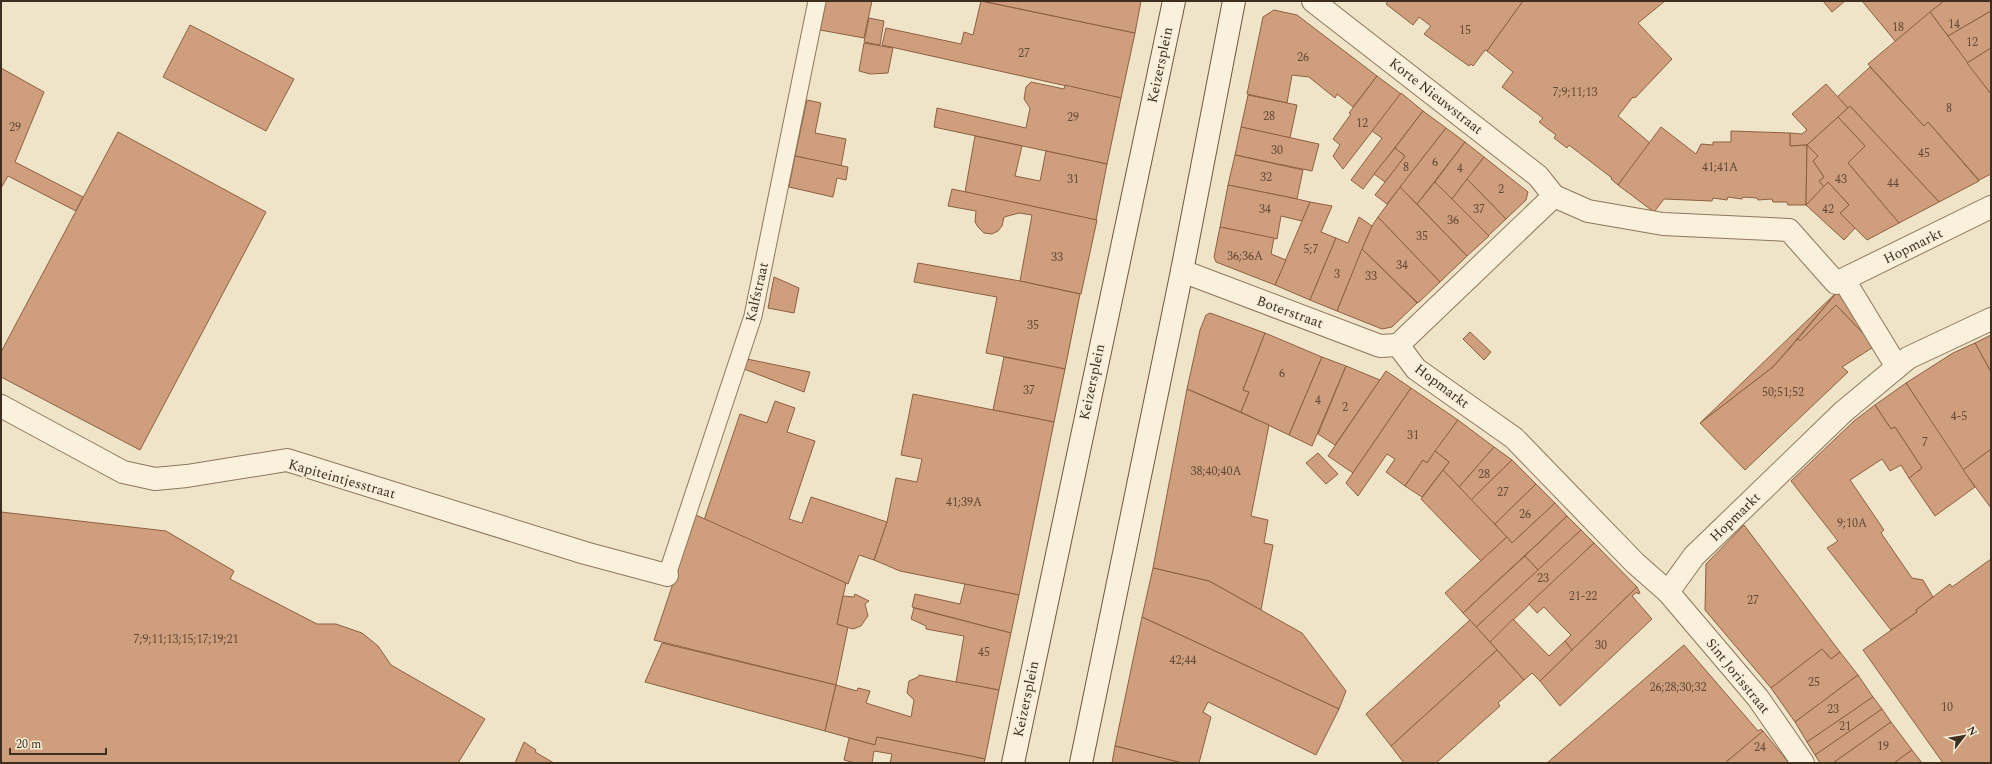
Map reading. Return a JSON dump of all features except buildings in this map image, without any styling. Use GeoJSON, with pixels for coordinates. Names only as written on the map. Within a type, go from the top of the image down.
{"type":"FeatureCollection","features":[{"type":"Feature","properties":{"kind":"street","name":"Keizersplein"},"geometry":{"type":"LineString","coordinates":[[1013,763],[1174,1]]}},
{"type":"Feature","properties":{"kind":"street"},"geometry":{"type":"LineString","coordinates":[[1081,763],[1182,271],[1234,1]]}},
{"type":"Feature","properties":{"kind":"street","name":"Korte Nieuwstraat"},"geometry":{"type":"LineString","coordinates":[[1313,1],[1538,176],[1554,196]]}},
{"type":"Feature","properties":{"kind":"street"},"geometry":{"type":"LineString","coordinates":[[1398,345],[1554,196],[1588,211],[1663,224],[1789,230],[1836,284],[1844,280],[1897,367]]}},
{"type":"Feature","properties":{"kind":"street","name":"Hopmarkt"},"geometry":{"type":"LineString","coordinates":[[1844,280],[1991,207]]}},
{"type":"Feature","properties":{"kind":"street","name":"Boterstraat"},"geometry":{"type":"LineString","coordinates":[[1182,271],[1380,346],[1398,345]]}},
{"type":"Feature","properties":{"kind":"street","name":"Hopmarkt"},"geometry":{"type":"LineString","coordinates":[[1398,345],[1416,369],[1514,438],[1635,564],[1668,592],[1694,556],[1843,412],[1908,358],[1991,319]]}},
{"type":"Feature","properties":{"kind":"street","name":"Kapiteintjesstraat"},"geometry":{"type":"LineString","coordinates":[[1,406],[123,472],[155,479],[187,476],[288,460],[585,553],[667,575]]}},
{"type":"Feature","properties":{"kind":"street","name":"Sint Jorisstraat"},"geometry":{"type":"LineString","coordinates":[[1668,592],[1758,698],[1803,763]]}},
{"type":"Feature","properties":{"kind":"lane","name":"Kalfstraat"},"geometry":{"type":"LineString","coordinates":[[667,575],[753,316],[817,1]]}}]}
